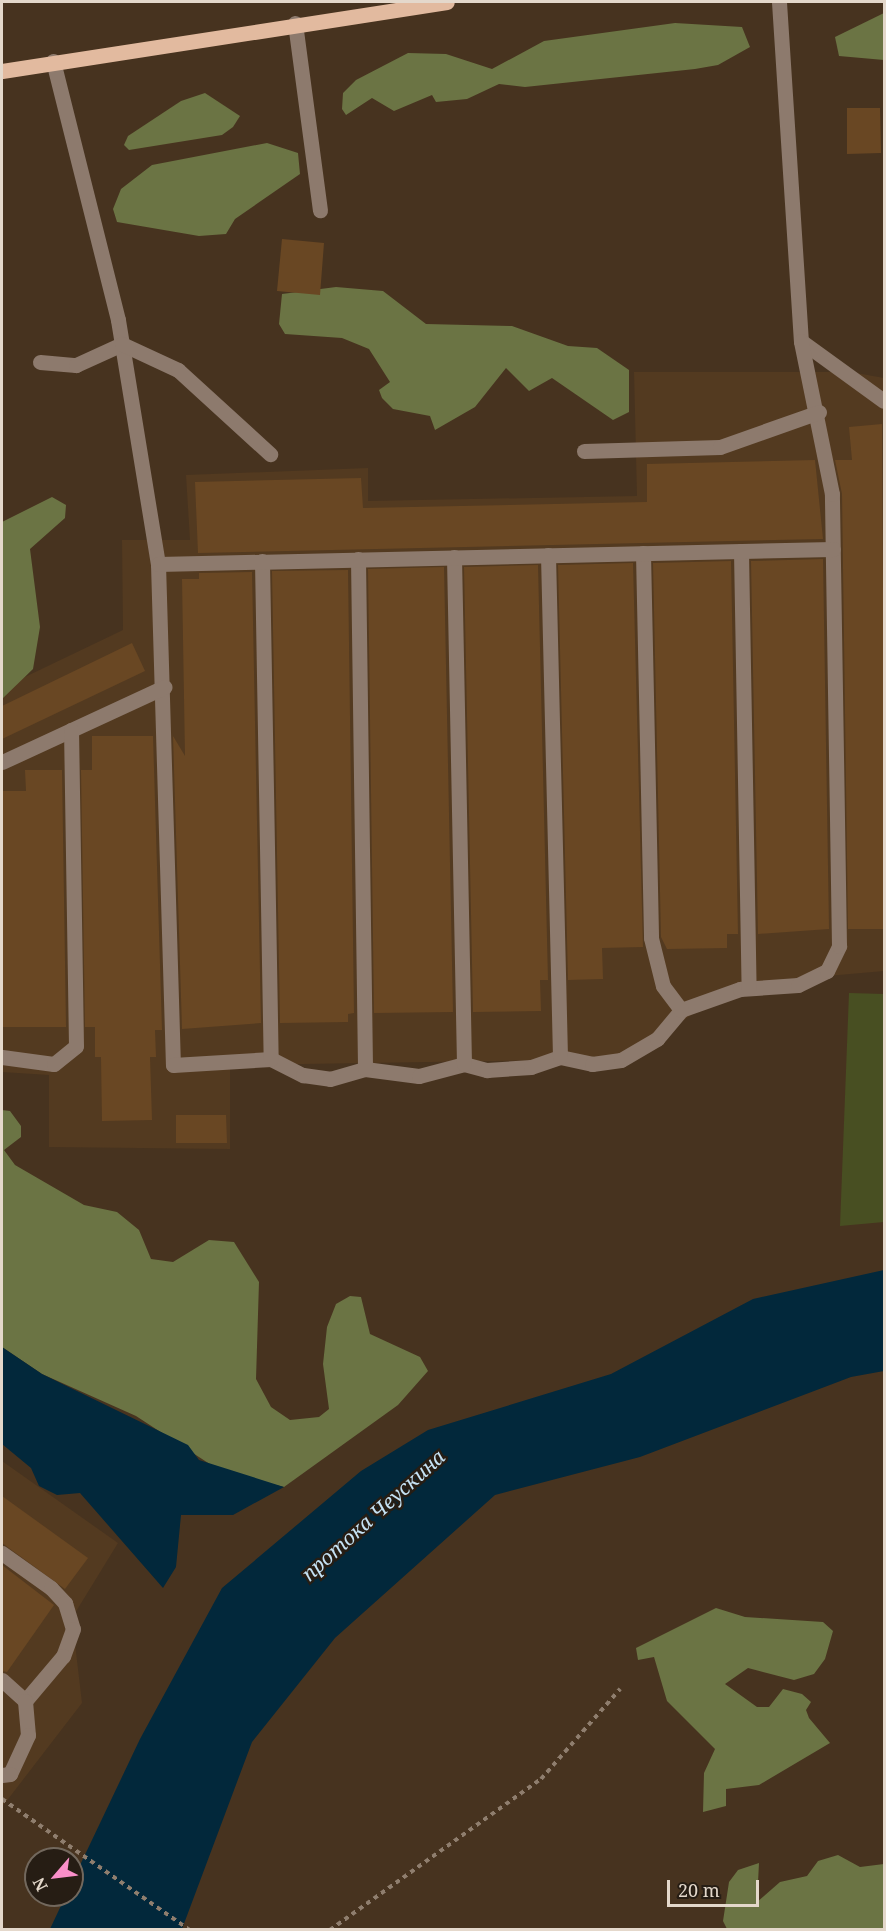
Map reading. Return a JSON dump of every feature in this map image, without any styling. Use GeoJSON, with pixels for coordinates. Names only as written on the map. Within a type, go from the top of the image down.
{"type":"FeatureCollection","features":[{"type":"Feature","properties":{"kind":"main road"},"geometry":{"type":"LineString","coordinates":[[2,71],[295,23],[447,2]]}},
{"type":"Feature","properties":{"kind":"lane"},"geometry":{"type":"LineString","coordinates":[[53,61],[122,344],[158,564],[164,687],[173,1065],[271,1059],[303,1075],[330,1079],[365,1069],[419,1076],[464,1064],[487,1070],[531,1067],[560,1057],[592,1064],[621,1060],[657,1039],[681,1010],[749,988],[798,986],[827,971],[839,946],[832,494],[819,412],[801,341],[779,2]]}},
{"type":"Feature","properties":{"kind":"lane"},"geometry":{"type":"LineString","coordinates":[[295,23],[320,210]]}},
{"type":"Feature","properties":{"kind":"lane"},"geometry":{"type":"LineString","coordinates":[[801,341],[885,401]]}},
{"type":"Feature","properties":{"kind":"lane"},"geometry":{"type":"LineString","coordinates":[[40,362],[76,365],[122,344],[178,370],[270,454]]}},
{"type":"Feature","properties":{"kind":"lane"},"geometry":{"type":"LineString","coordinates":[[584,451],[720,447],[819,412]]}},
{"type":"Feature","properties":{"kind":"lane"},"geometry":{"type":"LineString","coordinates":[[158,564],[833,549]]}},
{"type":"Feature","properties":{"kind":"lane"},"geometry":{"type":"LineString","coordinates":[[741,551],[749,988]]}},
{"type":"Feature","properties":{"kind":"lane"},"geometry":{"type":"LineString","coordinates":[[643,553],[651,938],[663,986],[681,1010]]}},
{"type":"Feature","properties":{"kind":"lane"},"geometry":{"type":"LineString","coordinates":[[548,555],[560,1057]]}},
{"type":"Feature","properties":{"kind":"lane"},"geometry":{"type":"LineString","coordinates":[[453,557],[464,1064]]}},
{"type":"Feature","properties":{"kind":"lane"},"geometry":{"type":"LineString","coordinates":[[358,559],[365,1069]]}},
{"type":"Feature","properties":{"kind":"lane"},"geometry":{"type":"LineString","coordinates":[[262,561],[271,1059]]}},
{"type":"Feature","properties":{"kind":"lane"},"geometry":{"type":"LineString","coordinates":[[2,762],[164,687]]}},
{"type":"Feature","properties":{"kind":"lane"},"geometry":{"type":"LineString","coordinates":[[2,1057],[54,1064],[76,1046],[71,730]]}},
{"type":"Feature","properties":{"kind":"lane"},"geometry":{"type":"LineString","coordinates":[[2,1552],[51,1588],[65,1603],[73,1629],[63,1656],[25,1701]]}},
{"type":"Feature","properties":{"kind":"lane"},"geometry":{"type":"LineString","coordinates":[[2,1680],[25,1701],[28,1735],[10,1774],[2,1775]]}},
{"type":"Feature","properties":{"kind":"path"},"geometry":{"type":"LineString","coordinates":[[330,1929],[541,1779],[620,1689]]}},
{"type":"Feature","properties":{"kind":"path"},"geometry":{"type":"LineString","coordinates":[[2,1799],[190,1929]]}},
{"type":"Feature","properties":{"kind":"shaded area"},"geometry":{"type":"Polygon","coordinates":[[[634,372],[851,372],[884,378],[884,971],[738,984],[625,1059],[230,1065],[230,1149],[49,1147],[49,1075],[2,1072],[2,688],[123,630],[122,540],[190,540],[186,475],[368,468],[368,501],[637,496],[634,372]]]}},
{"type":"Feature","properties":{"kind":"shaded area"},"geometry":{"type":"Polygon","coordinates":[[[2,1461],[118,1543],[72,1618],[82,1703],[2,1807],[2,1461]]]}},
{"type":"Feature","properties":{"kind":"green space"},"geometry":{"type":"Polygon","coordinates":[[[884,13],[884,60],[839,56],[835,37],[884,13]]]}},
{"type":"Feature","properties":{"kind":"green space"},"geometry":{"type":"Polygon","coordinates":[[[675,23],[742,27],[750,47],[718,65],[695,69],[525,87],[499,84],[467,99],[436,102],[432,95],[394,111],[372,98],[346,115],[342,109],[343,93],[356,80],[408,53],[446,54],[492,69],[544,41],[675,23]]]}},
{"type":"Feature","properties":{"kind":"green space"},"geometry":{"type":"Polygon","coordinates":[[[205,93],[240,116],[233,127],[222,135],[129,150],[124,145],[128,136],[181,101],[205,93]]]}},
{"type":"Feature","properties":{"kind":"green space"},"geometry":{"type":"Polygon","coordinates":[[[267,143],[298,153],[300,174],[235,219],[226,234],[199,236],[117,222],[113,209],[121,189],[152,165],[267,143]]]}},
{"type":"Feature","properties":{"kind":"green space"},"geometry":{"type":"Polygon","coordinates":[[[336,287],[383,291],[426,324],[512,326],[568,346],[597,348],[629,370],[629,412],[613,420],[552,378],[529,391],[506,368],[475,407],[435,430],[430,416],[393,409],[382,398],[379,390],[390,382],[369,349],[342,338],[285,334],[279,324],[282,294],[336,287]]]}},
{"type":"Feature","properties":{"kind":"green space"},"geometry":{"type":"Polygon","coordinates":[[[52,497],[66,505],[65,518],[30,549],[40,627],[33,669],[2,699],[2,522],[52,497]]]}},
{"type":"Feature","properties":{"kind":"green space"},"geometry":{"type":"Polygon","coordinates":[[[849,993],[884,994],[884,1222],[840,1226],[849,993]]]}},
{"type":"Feature","properties":{"kind":"green space"},"geometry":{"type":"Polygon","coordinates":[[[2,1110],[10,1111],[21,1126],[21,1137],[4,1150],[15,1165],[84,1205],[117,1212],[139,1230],[151,1259],[173,1262],[209,1240],[234,1242],[259,1282],[256,1379],[271,1407],[290,1420],[319,1417],[329,1409],[323,1364],[327,1327],[336,1304],[350,1296],[361,1297],[370,1334],[420,1357],[428,1371],[398,1405],[284,1487],[222,1472],[136,1416],[42,1374],[2,1347],[2,1110]]]}},
{"type":"Feature","properties":{"kind":"green space"},"geometry":{"type":"Polygon","coordinates":[[[716,1608],[745,1617],[823,1622],[833,1631],[825,1659],[814,1674],[794,1680],[748,1668],[725,1684],[757,1707],[769,1707],[783,1689],[802,1694],[811,1702],[806,1710],[809,1718],[830,1743],[759,1785],[726,1789],[726,1806],[703,1812],[704,1773],[715,1749],[667,1701],[654,1657],[638,1660],[636,1648],[716,1608]]]}},
{"type":"Feature","properties":{"kind":"green space"},"geometry":{"type":"Polygon","coordinates":[[[838,1855],[860,1867],[884,1864],[884,1929],[727,1929],[723,1921],[729,1882],[738,1870],[759,1863],[757,1902],[780,1882],[807,1876],[818,1861],[838,1855]]]}},
{"type":"Feature","properties":{"kind":"water","name":"протока Чеускина"},"geometry":{"type":"Polygon","coordinates":[[[884,1270],[884,1371],[851,1377],[640,1457],[495,1495],[335,1638],[252,1742],[182,1929],[50,1929],[60,1907],[84,1907],[84,1857],[140,1739],[222,1588],[361,1471],[428,1430],[611,1374],[753,1299],[884,1270]]]}},
{"type":"Feature","properties":{"kind":"water"},"geometry":{"type":"Polygon","coordinates":[[[2,1347],[42,1374],[188,1445],[199,1460],[284,1487],[233,1515],[181,1515],[176,1567],[163,1588],[80,1493],[57,1495],[39,1486],[31,1468],[2,1444],[2,1347]]]}},
{"type":"Feature","properties":{"kind":"building"},"geometry":{"type":"Polygon","coordinates":[[[847,108],[880,108],[881,153],[847,154],[847,108]]]}},
{"type":"Feature","properties":{"kind":"building"},"geometry":{"type":"Polygon","coordinates":[[[282,239],[324,243],[320,295],[277,291],[282,239]]]}},
{"type":"Feature","properties":{"kind":"building"},"geometry":{"type":"Polygon","coordinates":[[[882,424],[885,929],[848,929],[842,494],[835,460],[852,460],[849,427],[882,424]]]}},
{"type":"Feature","properties":{"kind":"building"},"geometry":{"type":"Polygon","coordinates":[[[815,460],[823,539],[198,553],[195,482],[361,478],[363,508],[647,502],[647,464],[815,460]]]}},
{"type":"Feature","properties":{"kind":"building"},"geometry":{"type":"Polygon","coordinates":[[[823,559],[829,929],[758,934],[751,561],[823,559]]]}},
{"type":"Feature","properties":{"kind":"building"},"geometry":{"type":"Polygon","coordinates":[[[731,561],[738,934],[727,934],[727,948],[667,949],[661,937],[653,563],[731,561]]]}},
{"type":"Feature","properties":{"kind":"building"},"geometry":{"type":"Polygon","coordinates":[[[633,563],[643,947],[602,948],[603,979],[568,980],[558,565],[633,563]]]}},
{"type":"Feature","properties":{"kind":"building"},"geometry":{"type":"Polygon","coordinates":[[[538,565],[548,980],[540,980],[541,1011],[473,1012],[464,567],[538,565]]]}},
{"type":"Feature","properties":{"kind":"building"},"geometry":{"type":"Polygon","coordinates":[[[444,567],[453,1012],[374,1013],[368,569],[444,567]]]}},
{"type":"Feature","properties":{"kind":"building"},"geometry":{"type":"Polygon","coordinates":[[[348,570],[354,1013],[348,1014],[348,1022],[280,1023],[272,571],[348,570]]]}},
{"type":"Feature","properties":{"kind":"building"},"geometry":{"type":"Polygon","coordinates":[[[252,572],[261,1023],[182,1029],[173,736],[185,756],[182,579],[199,579],[199,573],[252,572]]]}},
{"type":"Feature","properties":{"kind":"building"},"geometry":{"type":"Polygon","coordinates":[[[132,643],[145,671],[2,739],[2,706],[132,643]]]}},
{"type":"Feature","properties":{"kind":"building"},"geometry":{"type":"Polygon","coordinates":[[[92,736],[153,736],[162,1030],[155,1030],[156,1057],[150,1057],[152,1120],[102,1121],[101,1057],[95,1057],[95,1027],[85,1027],[81,770],[92,770],[92,736]]]}},
{"type":"Feature","properties":{"kind":"building"},"geometry":{"type":"Polygon","coordinates":[[[25,770],[62,770],[66,1027],[2,1027],[2,791],[26,791],[25,770]]]}},
{"type":"Feature","properties":{"kind":"building"},"geometry":{"type":"Polygon","coordinates":[[[176,1115],[226,1115],[227,1143],[176,1143],[176,1115]]]}},
{"type":"Feature","properties":{"kind":"building"},"geometry":{"type":"Polygon","coordinates":[[[2,1496],[88,1558],[65,1589],[2,1543],[2,1496]]]}},
{"type":"Feature","properties":{"kind":"building"},"geometry":{"type":"Polygon","coordinates":[[[2,1565],[54,1605],[7,1672],[2,1671],[2,1565]]]}}]}
